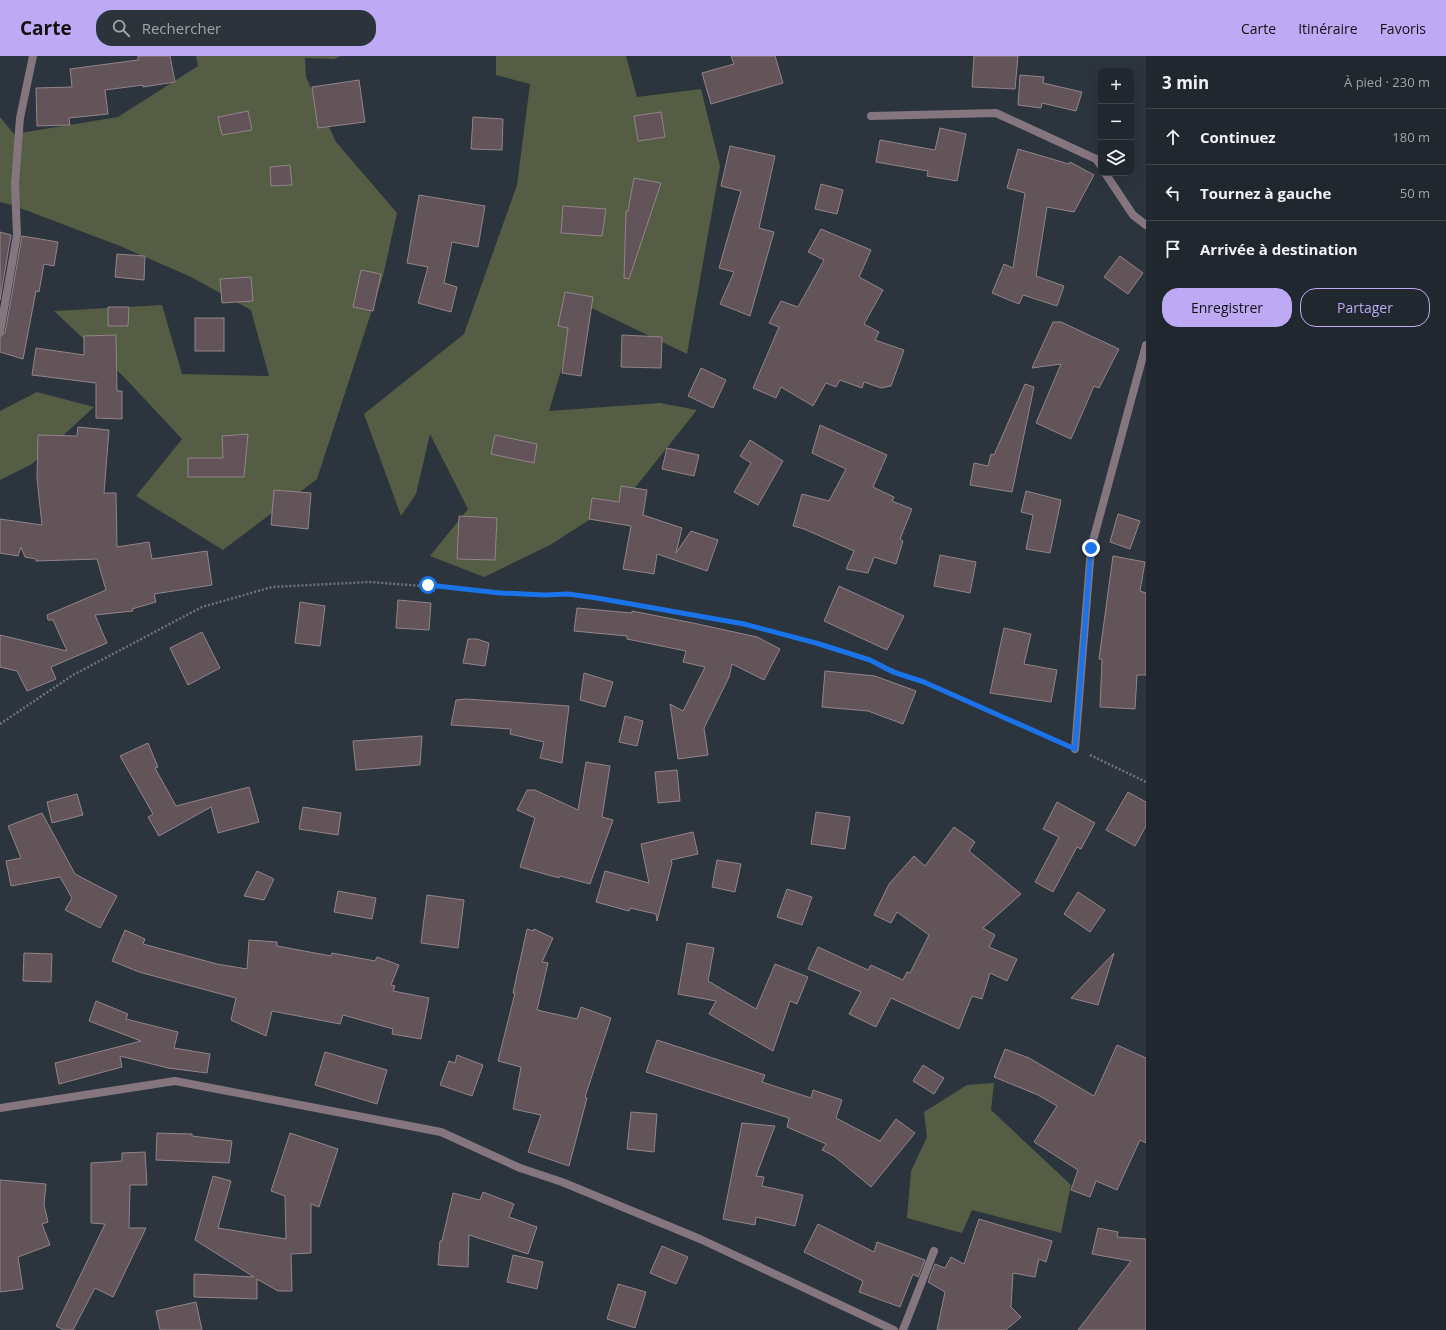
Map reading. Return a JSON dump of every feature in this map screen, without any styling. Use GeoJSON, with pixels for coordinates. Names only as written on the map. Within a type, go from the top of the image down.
{"type":"FeatureCollection","features":[{"type":"Feature","properties":{"kind":"street"},"geometry":{"type":"LineString","coordinates":[[0,332],[17,235],[15,184],[20,118],[33,56]]}},
{"type":"Feature","properties":{"kind":"street"},"geometry":{"type":"LineString","coordinates":[[871,116],[996,113],[1096,159],[1098,162]]}},
{"type":"Feature","properties":{"kind":"street"},"geometry":{"type":"LineString","coordinates":[[1108,176],[1133,215],[1146,225]]}},
{"type":"Feature","properties":{"kind":"street"},"geometry":{"type":"LineString","coordinates":[[1075,749],[1091,548],[1146,345]]}},
{"type":"Feature","properties":{"kind":"street"},"geometry":{"type":"LineString","coordinates":[[0,1108],[175,1081],[441,1132],[520,1168],[562,1182],[700,1239],[894,1330]]}},
{"type":"Feature","properties":{"kind":"street"},"geometry":{"type":"LineString","coordinates":[[903,1330],[934,1251]]}},
{"type":"Feature","properties":{"kind":"path"},"geometry":{"type":"LineString","coordinates":[[0,724],[73,675],[202,607],[272,587],[369,582],[537,595],[568,594],[629,603],[744,624],[816,643],[870,660],[893,672],[924,682],[1128,772],[1146,782]]}},
{"type":"Feature","properties":{"kind":"green space"},"geometry":{"type":"Polygon","coordinates":[[[196,56],[341,56],[334,59],[305,58],[306,77],[336,142],[397,213],[383,276],[317,479],[223,550],[136,496],[182,439],[124,377],[54,311],[162,305],[182,374],[269,376],[251,310],[191,277],[120,246],[12,205],[0,202],[0,117],[14,134],[118,117],[198,66],[196,56]]]}},
{"type":"Feature","properties":{"kind":"green space"},"geometry":{"type":"Polygon","coordinates":[[[496,56],[626,56],[637,97],[701,89],[720,166],[687,354],[581,303],[549,411],[660,403],[697,410],[630,494],[550,545],[484,577],[430,556],[468,509],[430,434],[416,494],[401,516],[364,414],[464,334],[517,185],[530,84],[496,75],[496,56]]]}},
{"type":"Feature","properties":{"kind":"green space"},"geometry":{"type":"Polygon","coordinates":[[[37,392],[94,407],[32,464],[0,480],[0,411],[37,392]]]}},
{"type":"Feature","properties":{"kind":"green space"},"geometry":{"type":"Polygon","coordinates":[[[994,1083],[991,1110],[1071,1185],[1061,1233],[972,1210],[962,1233],[907,1218],[911,1171],[927,1137],[924,1112],[967,1085],[994,1083]]]}},
{"type":"Feature","properties":{"kind":"building"},"geometry":{"type":"Polygon","coordinates":[[[138,56],[170,56],[175,82],[143,87],[143,85],[105,90],[108,114],[69,118],[70,125],[37,126],[36,88],[72,87],[70,69],[138,60],[138,56]]]}},
{"type":"Feature","properties":{"kind":"building"},"geometry":{"type":"Polygon","coordinates":[[[731,56],[775,56],[783,83],[711,104],[702,73],[734,64],[731,56]]]}},
{"type":"Feature","properties":{"kind":"building"},"geometry":{"type":"Polygon","coordinates":[[[974,56],[1018,56],[1015,89],[972,87],[974,56]]]}},
{"type":"Feature","properties":{"kind":"building"},"geometry":{"type":"Polygon","coordinates":[[[1020,75],[1044,77],[1043,83],[1082,92],[1076,111],[1042,103],[1041,108],[1018,105],[1020,75]]]}},
{"type":"Feature","properties":{"kind":"building"},"geometry":{"type":"Polygon","coordinates":[[[359,80],[365,122],[318,128],[312,87],[359,80]]]}},
{"type":"Feature","properties":{"kind":"building"},"geometry":{"type":"Polygon","coordinates":[[[248,111],[252,130],[222,135],[218,117],[248,111]]]}},
{"type":"Feature","properties":{"kind":"building"},"geometry":{"type":"Polygon","coordinates":[[[661,112],[665,137],[638,141],[634,116],[661,112]]]}},
{"type":"Feature","properties":{"kind":"building"},"geometry":{"type":"Polygon","coordinates":[[[473,117],[503,119],[502,150],[471,149],[473,117]]]}},
{"type":"Feature","properties":{"kind":"building"},"geometry":{"type":"Polygon","coordinates":[[[940,128],[966,134],[957,181],[927,176],[928,171],[876,162],[880,140],[935,150],[940,128]]]}},
{"type":"Feature","properties":{"kind":"building"},"geometry":{"type":"Polygon","coordinates":[[[730,146],[775,156],[759,228],[774,232],[750,316],[720,304],[734,272],[719,268],[741,191],[721,186],[730,146]]]}},
{"type":"Feature","properties":{"kind":"building"},"geometry":{"type":"Polygon","coordinates":[[[1018,149],[1069,164],[1070,162],[1094,175],[1074,212],[1047,207],[1036,276],[1064,286],[1057,306],[1023,295],[1019,304],[992,293],[1004,264],[1013,268],[1025,193],[1007,188],[1018,149]]]}},
{"type":"Feature","properties":{"kind":"building"},"geometry":{"type":"Polygon","coordinates":[[[290,165],[292,185],[271,186],[270,167],[290,165]]]}},
{"type":"Feature","properties":{"kind":"building"},"geometry":{"type":"Polygon","coordinates":[[[634,178],[661,183],[629,279],[624,278],[626,211],[628,211],[634,178]]]}},
{"type":"Feature","properties":{"kind":"building"},"geometry":{"type":"Polygon","coordinates":[[[821,184],[843,190],[837,214],[815,209],[821,184]]]}},
{"type":"Feature","properties":{"kind":"building"},"geometry":{"type":"Polygon","coordinates":[[[419,195],[485,206],[478,247],[452,242],[444,283],[457,287],[451,312],[418,303],[428,267],[407,263],[419,195]]]}},
{"type":"Feature","properties":{"kind":"building"},"geometry":{"type":"Polygon","coordinates":[[[563,206],[606,209],[602,236],[561,233],[563,206]]]}},
{"type":"Feature","properties":{"kind":"building"},"geometry":{"type":"Polygon","coordinates":[[[821,229],[871,250],[859,277],[883,290],[864,324],[879,332],[875,340],[904,350],[891,386],[881,388],[864,382],[862,388],[840,380],[836,387],[826,383],[813,406],[781,387],[776,398],[753,388],[779,327],[769,323],[781,301],[798,307],[824,260],[808,252],[821,229]]]}},
{"type":"Feature","properties":{"kind":"building"},"geometry":{"type":"Polygon","coordinates":[[[0,232],[11,235],[0,300],[0,232]]]}},
{"type":"Feature","properties":{"kind":"building"},"geometry":{"type":"Polygon","coordinates":[[[22,236],[58,242],[54,266],[44,264],[39,292],[36,291],[23,359],[0,352],[0,337],[5,333],[22,236]]]}},
{"type":"Feature","properties":{"kind":"building"},"geometry":{"type":"Polygon","coordinates":[[[117,254],[145,256],[144,280],[115,277],[117,254]]]}},
{"type":"Feature","properties":{"kind":"building"},"geometry":{"type":"Polygon","coordinates":[[[1120,256],[1143,273],[1128,294],[1104,277],[1120,256]]]}},
{"type":"Feature","properties":{"kind":"building"},"geometry":{"type":"Polygon","coordinates":[[[361,270],[381,274],[373,311],[353,307],[361,270]]]}},
{"type":"Feature","properties":{"kind":"building"},"geometry":{"type":"Polygon","coordinates":[[[251,277],[253,301],[222,303],[220,279],[251,277]]]}},
{"type":"Feature","properties":{"kind":"building"},"geometry":{"type":"Polygon","coordinates":[[[565,292],[593,297],[581,376],[562,373],[568,328],[558,326],[565,292]]]}},
{"type":"Feature","properties":{"kind":"building"},"geometry":{"type":"Polygon","coordinates":[[[108,307],[129,307],[128,326],[108,326],[108,307]]]}},
{"type":"Feature","properties":{"kind":"building"},"geometry":{"type":"Polygon","coordinates":[[[195,318],[224,318],[224,351],[195,351],[195,318]]]}},
{"type":"Feature","properties":{"kind":"building"},"geometry":{"type":"Polygon","coordinates":[[[1053,322],[1061,322],[1119,349],[1099,388],[1094,386],[1071,439],[1036,423],[1061,364],[1032,368],[1053,322]]]}},
{"type":"Feature","properties":{"kind":"building"},"geometry":{"type":"Polygon","coordinates":[[[116,335],[117,391],[122,391],[122,419],[96,418],[96,383],[32,375],[36,348],[84,355],[84,336],[116,335]]]}},
{"type":"Feature","properties":{"kind":"building"},"geometry":{"type":"Polygon","coordinates":[[[622,335],[662,337],[661,368],[621,367],[622,335]]]}},
{"type":"Feature","properties":{"kind":"building"},"geometry":{"type":"Polygon","coordinates":[[[701,368],[726,380],[713,408],[688,396],[701,368]]]}},
{"type":"Feature","properties":{"kind":"building"},"geometry":{"type":"Polygon","coordinates":[[[1025,384],[1034,387],[1012,492],[970,485],[974,463],[988,466],[991,454],[994,455],[1025,384]]]}},
{"type":"Feature","properties":{"kind":"building"},"geometry":{"type":"Polygon","coordinates":[[[820,425],[887,455],[873,487],[894,497],[892,501],[912,509],[900,539],[903,541],[896,564],[874,557],[868,573],[846,569],[854,551],[804,529],[793,526],[802,494],[829,501],[846,469],[812,453],[820,425]]]}},
{"type":"Feature","properties":{"kind":"building"},"geometry":{"type":"Polygon","coordinates":[[[78,427],[109,430],[104,493],[116,493],[117,547],[149,542],[152,559],[207,551],[212,585],[154,594],[156,602],[132,609],[133,611],[95,615],[107,643],[51,667],[56,679],[27,691],[17,671],[0,667],[0,635],[67,651],[53,620],[48,620],[47,615],[106,590],[97,559],[36,561],[36,559],[25,557],[21,547],[18,556],[0,553],[0,519],[42,525],[37,478],[38,435],[77,436],[78,427]]]}},
{"type":"Feature","properties":{"kind":"building"},"geometry":{"type":"Polygon","coordinates":[[[248,434],[244,477],[188,477],[188,458],[223,458],[222,436],[248,434]]]}},
{"type":"Feature","properties":{"kind":"building"},"geometry":{"type":"Polygon","coordinates":[[[495,435],[537,444],[534,463],[491,454],[495,435]]]}},
{"type":"Feature","properties":{"kind":"building"},"geometry":{"type":"Polygon","coordinates":[[[750,440],[783,461],[758,505],[734,492],[751,463],[740,456],[750,440]]]}},
{"type":"Feature","properties":{"kind":"building"},"geometry":{"type":"Polygon","coordinates":[[[667,448],[699,455],[694,476],[662,469],[667,448]]]}},
{"type":"Feature","properties":{"kind":"building"},"geometry":{"type":"Polygon","coordinates":[[[621,486],[647,490],[643,515],[682,528],[676,553],[691,531],[718,540],[707,571],[657,554],[654,574],[623,569],[631,526],[589,519],[592,498],[619,502],[621,486]]]}},
{"type":"Feature","properties":{"kind":"building"},"geometry":{"type":"Polygon","coordinates":[[[274,490],[311,493],[308,529],[271,525],[274,490]]]}},
{"type":"Feature","properties":{"kind":"building"},"geometry":{"type":"Polygon","coordinates":[[[1026,491],[1061,500],[1050,553],[1026,549],[1033,515],[1021,512],[1026,491]]]}},
{"type":"Feature","properties":{"kind":"building"},"geometry":{"type":"Polygon","coordinates":[[[1118,514],[1140,521],[1130,549],[1110,542],[1118,514]]]}},
{"type":"Feature","properties":{"kind":"building"},"geometry":{"type":"Polygon","coordinates":[[[459,516],[497,518],[495,560],[457,559],[459,516]]]}},
{"type":"Feature","properties":{"kind":"building"},"geometry":{"type":"Polygon","coordinates":[[[940,555],[976,562],[970,593],[934,586],[940,555]]]}},
{"type":"Feature","properties":{"kind":"building"},"geometry":{"type":"Polygon","coordinates":[[[1113,556],[1145,562],[1140,591],[1146,593],[1146,675],[1137,675],[1135,709],[1100,707],[1102,659],[1099,659],[1113,556]]]}},
{"type":"Feature","properties":{"kind":"building"},"geometry":{"type":"Polygon","coordinates":[[[839,586],[904,616],[887,650],[824,621],[839,586]]]}},
{"type":"Feature","properties":{"kind":"building"},"geometry":{"type":"Polygon","coordinates":[[[398,600],[431,603],[429,630],[396,628],[398,600]]]}},
{"type":"Feature","properties":{"kind":"building"},"geometry":{"type":"Polygon","coordinates":[[[300,602],[325,606],[320,646],[295,643],[300,602]]]}},
{"type":"Feature","properties":{"kind":"building"},"geometry":{"type":"Polygon","coordinates":[[[577,608],[632,613],[632,611],[693,623],[757,637],[780,649],[764,680],[732,664],[729,677],[704,728],[708,755],[678,759],[670,704],[683,711],[705,667],[683,662],[686,651],[627,639],[627,636],[574,631],[577,608]]]}},
{"type":"Feature","properties":{"kind":"building"},"geometry":{"type":"Polygon","coordinates":[[[1004,628],[1031,634],[1024,664],[1057,670],[1051,702],[990,693],[1004,628]]]}},
{"type":"Feature","properties":{"kind":"building"},"geometry":{"type":"Polygon","coordinates":[[[202,632],[220,668],[188,685],[170,648],[202,632]]]}},
{"type":"Feature","properties":{"kind":"building"},"geometry":{"type":"Polygon","coordinates":[[[468,639],[477,639],[489,643],[485,666],[463,663],[468,639]]]}},
{"type":"Feature","properties":{"kind":"building"},"geometry":{"type":"Polygon","coordinates":[[[825,671],[875,676],[916,691],[903,724],[868,711],[822,707],[825,671]]]}},
{"type":"Feature","properties":{"kind":"building"},"geometry":{"type":"Polygon","coordinates":[[[584,673],[613,682],[605,707],[580,700],[584,673]]]}},
{"type":"Feature","properties":{"kind":"building"},"geometry":{"type":"Polygon","coordinates":[[[466,699],[569,706],[562,763],[540,758],[544,742],[510,734],[511,729],[451,725],[456,700],[466,699]]]}},
{"type":"Feature","properties":{"kind":"building"},"geometry":{"type":"Polygon","coordinates":[[[625,716],[643,721],[637,746],[619,742],[625,716]]]}},
{"type":"Feature","properties":{"kind":"building"},"geometry":{"type":"Polygon","coordinates":[[[422,736],[420,765],[356,770],[353,741],[422,736]]]}},
{"type":"Feature","properties":{"kind":"building"},"geometry":{"type":"Polygon","coordinates":[[[148,743],[158,767],[155,768],[176,806],[249,787],[259,822],[218,833],[211,807],[159,836],[148,817],[153,814],[120,756],[148,743]]]}},
{"type":"Feature","properties":{"kind":"building"},"geometry":{"type":"Polygon","coordinates":[[[586,762],[610,766],[602,817],[613,820],[590,884],[560,876],[559,878],[520,867],[535,818],[517,810],[527,790],[535,790],[578,810],[586,762]]]}},
{"type":"Feature","properties":{"kind":"building"},"geometry":{"type":"Polygon","coordinates":[[[677,770],[680,801],[658,803],[655,772],[677,770]]]}},
{"type":"Feature","properties":{"kind":"building"},"geometry":{"type":"Polygon","coordinates":[[[1128,792],[1146,802],[1146,826],[1135,846],[1106,830],[1128,792]]]}},
{"type":"Feature","properties":{"kind":"building"},"geometry":{"type":"Polygon","coordinates":[[[77,794],[83,815],[52,823],[47,802],[77,794]]]}},
{"type":"Feature","properties":{"kind":"building"},"geometry":{"type":"Polygon","coordinates":[[[1057,802],[1095,823],[1081,849],[1077,847],[1053,892],[1035,882],[1059,837],[1043,829],[1057,802]]]}},
{"type":"Feature","properties":{"kind":"building"},"geometry":{"type":"Polygon","coordinates":[[[303,807],[341,813],[338,835],[299,829],[303,807]]]}},
{"type":"Feature","properties":{"kind":"building"},"geometry":{"type":"Polygon","coordinates":[[[816,812],[850,817],[845,849],[811,844],[816,812]]]}},
{"type":"Feature","properties":{"kind":"building"},"geometry":{"type":"Polygon","coordinates":[[[42,813],[75,874],[117,896],[100,928],[65,910],[72,898],[60,877],[11,886],[6,861],[21,858],[8,826],[42,813]]]}},
{"type":"Feature","properties":{"kind":"building"},"geometry":{"type":"Polygon","coordinates":[[[954,827],[975,842],[969,851],[1021,894],[983,928],[995,935],[989,947],[1017,959],[1007,981],[990,973],[982,999],[972,996],[959,1029],[891,998],[876,1027],[849,1014],[861,992],[808,969],[818,947],[868,970],[871,965],[903,980],[907,972],[910,973],[929,935],[897,912],[891,923],[874,915],[889,884],[914,856],[925,866],[954,827]]]}},
{"type":"Feature","properties":{"kind":"building"},"geometry":{"type":"Polygon","coordinates":[[[693,832],[698,854],[671,860],[672,863],[657,921],[656,914],[630,908],[629,911],[596,902],[605,871],[649,883],[641,844],[693,832]]]}},
{"type":"Feature","properties":{"kind":"building"},"geometry":{"type":"Polygon","coordinates":[[[717,860],[741,864],[735,892],[712,887],[717,860]]]}},
{"type":"Feature","properties":{"kind":"building"},"geometry":{"type":"Polygon","coordinates":[[[257,871],[274,879],[264,900],[244,896],[257,871]]]}},
{"type":"Feature","properties":{"kind":"building"},"geometry":{"type":"Polygon","coordinates":[[[787,889],[812,897],[802,925],[777,917],[787,889]]]}},
{"type":"Feature","properties":{"kind":"building"},"geometry":{"type":"Polygon","coordinates":[[[338,891],[376,898],[372,919],[334,912],[338,891]]]}},
{"type":"Feature","properties":{"kind":"building"},"geometry":{"type":"Polygon","coordinates":[[[1078,892],[1105,910],[1090,932],[1064,914],[1078,892]]]}},
{"type":"Feature","properties":{"kind":"building"},"geometry":{"type":"Polygon","coordinates":[[[427,895],[464,900],[458,948],[421,943],[427,895]]]}},
{"type":"Feature","properties":{"kind":"building"},"geometry":{"type":"Polygon","coordinates":[[[527,929],[533,931],[534,929],[553,938],[542,962],[548,963],[537,1010],[577,1019],[581,1007],[611,1018],[585,1097],[587,1098],[569,1166],[528,1152],[541,1115],[513,1109],[521,1067],[498,1061],[515,993],[513,993],[527,929]]]}},
{"type":"Feature","properties":{"kind":"building"},"geometry":{"type":"Polygon","coordinates":[[[125,930],[145,939],[143,944],[217,964],[247,969],[249,940],[277,942],[277,946],[331,956],[332,953],[375,961],[377,957],[399,965],[391,985],[395,986],[393,991],[429,998],[421,1039],[392,1034],[393,1029],[343,1015],[340,1024],[272,1011],[266,1036],[231,1020],[236,998],[139,972],[112,961],[125,930]]]}},
{"type":"Feature","properties":{"kind":"building"},"geometry":{"type":"Polygon","coordinates":[[[687,943],[714,948],[708,981],[756,1009],[775,964],[808,977],[797,1004],[790,1001],[773,1051],[709,1014],[716,1001],[678,994],[687,943]]]}},
{"type":"Feature","properties":{"kind":"building"},"geometry":{"type":"Polygon","coordinates":[[[24,953],[52,954],[51,982],[23,981],[24,953]]]}},
{"type":"Feature","properties":{"kind":"building"},"geometry":{"type":"Polygon","coordinates":[[[1114,953],[1098,1005],[1071,998],[1114,953]]]}},
{"type":"Feature","properties":{"kind":"building"},"geometry":{"type":"Polygon","coordinates":[[[96,1001],[128,1014],[126,1019],[178,1032],[174,1048],[210,1054],[207,1073],[168,1068],[120,1056],[122,1067],[59,1084],[55,1063],[141,1041],[89,1021],[96,1001]]]}},
{"type":"Feature","properties":{"kind":"building"},"geometry":{"type":"Polygon","coordinates":[[[657,1040],[765,1075],[762,1082],[811,1098],[813,1090],[842,1100],[836,1118],[880,1141],[896,1119],[915,1133],[871,1187],[834,1156],[822,1150],[826,1144],[787,1127],[789,1118],[646,1072],[657,1040]]]}},
{"type":"Feature","properties":{"kind":"building"},"geometry":{"type":"Polygon","coordinates":[[[1117,1045],[1146,1058],[1146,1143],[1140,1140],[1117,1190],[1096,1181],[1090,1197],[1071,1190],[1078,1170],[1034,1142],[1057,1106],[1038,1095],[994,1077],[1005,1049],[1029,1058],[1094,1096],[1117,1045]]]}},
{"type":"Feature","properties":{"kind":"building"},"geometry":{"type":"Polygon","coordinates":[[[325,1052],[387,1070],[377,1104],[315,1085],[325,1052]]]}},
{"type":"Feature","properties":{"kind":"building"},"geometry":{"type":"Polygon","coordinates":[[[457,1055],[483,1065],[472,1096],[440,1085],[449,1061],[455,1063],[457,1055]]]}},
{"type":"Feature","properties":{"kind":"building"},"geometry":{"type":"Polygon","coordinates":[[[923,1065],[944,1078],[934,1094],[913,1081],[923,1065]]]}},
{"type":"Feature","properties":{"kind":"building"},"geometry":{"type":"Polygon","coordinates":[[[631,1112],[657,1114],[654,1152],[627,1149],[631,1112]]]}},
{"type":"Feature","properties":{"kind":"building"},"geometry":{"type":"Polygon","coordinates":[[[742,1123],[775,1126],[756,1176],[764,1177],[762,1186],[803,1195],[795,1226],[756,1217],[755,1225],[723,1219],[742,1123]]]}},
{"type":"Feature","properties":{"kind":"building"},"geometry":{"type":"Polygon","coordinates":[[[157,1133],[192,1134],[192,1136],[232,1141],[229,1163],[156,1160],[157,1133]]]}},
{"type":"Feature","properties":{"kind":"building"},"geometry":{"type":"Polygon","coordinates":[[[290,1133],[338,1149],[319,1207],[311,1204],[311,1253],[291,1254],[292,1291],[278,1291],[257,1279],[257,1299],[194,1297],[194,1274],[254,1277],[195,1240],[213,1176],[231,1181],[218,1228],[286,1239],[285,1196],[271,1191],[290,1133]]]}},
{"type":"Feature","properties":{"kind":"building"},"geometry":{"type":"Polygon","coordinates":[[[145,1152],[147,1185],[130,1185],[129,1228],[146,1228],[113,1297],[95,1288],[73,1330],[64,1330],[56,1326],[105,1224],[91,1223],[91,1163],[122,1161],[122,1153],[145,1152]]]}},
{"type":"Feature","properties":{"kind":"building"},"geometry":{"type":"Polygon","coordinates":[[[0,1180],[46,1184],[44,1205],[48,1222],[42,1224],[50,1245],[18,1257],[23,1289],[0,1292],[0,1180]]]}},
{"type":"Feature","properties":{"kind":"building"},"geometry":{"type":"Polygon","coordinates":[[[483,1192],[514,1204],[509,1217],[537,1227],[528,1254],[469,1235],[468,1267],[438,1265],[440,1241],[442,1241],[453,1193],[480,1200],[483,1192]]]}},
{"type":"Feature","properties":{"kind":"building"},"geometry":{"type":"Polygon","coordinates":[[[979,1219],[1052,1241],[1046,1262],[1039,1259],[1035,1277],[1013,1273],[1011,1307],[1021,1317],[1006,1330],[937,1330],[945,1292],[928,1282],[935,1264],[945,1268],[951,1257],[964,1264],[979,1219]]]}},
{"type":"Feature","properties":{"kind":"building"},"geometry":{"type":"Polygon","coordinates":[[[818,1224],[874,1252],[877,1242],[925,1260],[918,1277],[913,1274],[900,1307],[859,1292],[863,1281],[804,1252],[818,1224]]]}},
{"type":"Feature","properties":{"kind":"building"},"geometry":{"type":"Polygon","coordinates":[[[1098,1228],[1118,1232],[1117,1237],[1146,1239],[1146,1330],[1078,1330],[1131,1261],[1092,1254],[1098,1228]]]}},
{"type":"Feature","properties":{"kind":"building"},"geometry":{"type":"Polygon","coordinates":[[[662,1246],[688,1257],[676,1284],[650,1273],[662,1246]]]}},
{"type":"Feature","properties":{"kind":"building"},"geometry":{"type":"Polygon","coordinates":[[[513,1255],[543,1262],[537,1289],[507,1282],[513,1255]]]}},
{"type":"Feature","properties":{"kind":"building"},"geometry":{"type":"Polygon","coordinates":[[[618,1284],[646,1292],[635,1328],[607,1319],[618,1284]]]}},
{"type":"Feature","properties":{"kind":"building"},"geometry":{"type":"Polygon","coordinates":[[[196,1302],[202,1330],[160,1330],[156,1311],[196,1302]]]}},
{"type":"Feature","properties":{"kind":"route"},"geometry":{"type":"LineString","coordinates":[[428,585],[500,593],[545,595],[568,594],[629,603],[744,624],[816,643],[870,660],[893,672],[924,682],[1075,749],[1091,548]]}}]}
